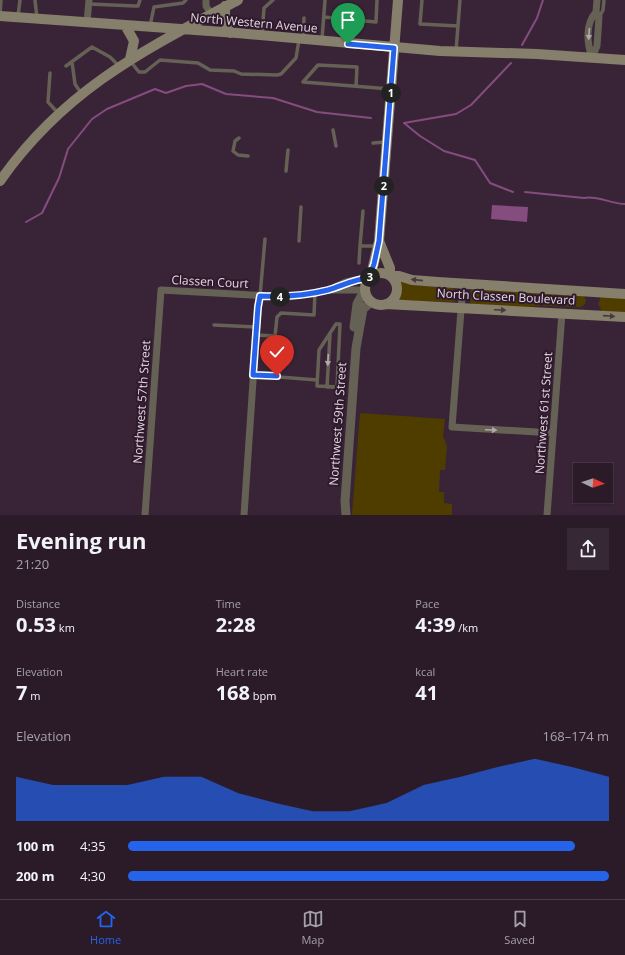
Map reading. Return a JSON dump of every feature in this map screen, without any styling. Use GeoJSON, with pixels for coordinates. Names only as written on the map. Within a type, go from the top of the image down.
{"type":"FeatureCollection","features":[{"type":"Feature","properties":{"kind":"main road"},"geometry":{"type":"LineString","coordinates":[[0,182],[28,146],[58,113],[81,93],[130,59],[181,29],[238,0]]}},
{"type":"Feature","properties":{"kind":"main road"},"geometry":{"type":"LineString","coordinates":[[371,302],[364,290],[366,282],[370,276],[378,244],[398,0]]}},
{"type":"Feature","properties":{"kind":"main road"},"geometry":{"type":"LineString","coordinates":[[226,6],[226,20],[230,33]]}},
{"type":"Feature","properties":{"kind":"main road","name":"North Western Avenue"},"geometry":{"type":"LineString","coordinates":[[0,16],[181,29],[394,48],[456,52],[537,54],[625,60]]}},
{"type":"Feature","properties":{"kind":"main road"},"geometry":{"type":"LineString","coordinates":[[126,25],[134,41],[130,59]]}},
{"type":"Feature","properties":{"kind":"main road"},"geometry":{"type":"LineString","coordinates":[[378,244],[390,268],[390,276],[396,283],[396,292],[393,300],[386,304]]}},
{"type":"Feature","properties":{"kind":"main road","name":"North Classen Boulevard"},"geometry":{"type":"LineString","coordinates":[[370,276],[379,272],[390,276],[400,276],[412,280],[625,294]]}},
{"type":"Feature","properties":{"kind":"main road","name":"North Classen Boulevard"},"geometry":{"type":"LineString","coordinates":[[371,302],[378,305],[386,304],[625,317]]}},
{"type":"Feature","properties":{"kind":"street"},"geometry":{"type":"LineString","coordinates":[[206,0],[206,6],[210,14]]}},
{"type":"Feature","properties":{"kind":"street"},"geometry":{"type":"LineString","coordinates":[[592,58],[597,46],[598,15],[596,0]]}},
{"type":"Feature","properties":{"kind":"street"},"geometry":{"type":"LineString","coordinates":[[87,22],[89,2]]}},
{"type":"Feature","properties":{"kind":"street","name":"Classen Court"},"geometry":{"type":"LineString","coordinates":[[329,290],[346,282],[370,276]]}},
{"type":"Feature","properties":{"kind":"street"},"geometry":{"type":"LineString","coordinates":[[463,284],[452,427],[553,434]]}},
{"type":"Feature","properties":{"kind":"street","name":"Classen Court"},"geometry":{"type":"LineString","coordinates":[[161,290],[288,297],[329,290],[364,290]]}},
{"type":"Feature","properties":{"kind":"street","name":"Northwest 57th Street"},"geometry":{"type":"LineString","coordinates":[[145,515],[161,290]]}},
{"type":"Feature","properties":{"kind":"street","name":"Northwest 59th Street"},"geometry":{"type":"LineString","coordinates":[[356,348],[353,334],[355,314],[360,297],[364,290]]}},
{"type":"Feature","properties":{"kind":"street"},"geometry":{"type":"LineString","coordinates":[[244,515],[256,331],[260,296]]}},
{"type":"Feature","properties":{"kind":"street","name":"Northwest 59th Street"},"geometry":{"type":"LineString","coordinates":[[346,515],[345,501],[356,348],[362,309],[371,302]]}},
{"type":"Feature","properties":{"kind":"street","name":"Northwest 61st Street"},"geometry":{"type":"LineString","coordinates":[[547,515],[562,313]]}},
{"type":"Feature","properties":{"kind":"street","name":"Northwest 59th Street"},"geometry":{"type":"LineString","coordinates":[[341,515],[345,501]]}},
{"type":"Feature","properties":{"kind":"lane"},"geometry":{"type":"LineString","coordinates":[[0,16],[1,0]]}},
{"type":"Feature","properties":{"kind":"lane"},"geometry":{"type":"LineString","coordinates":[[18,17],[20,0]]}},
{"type":"Feature","properties":{"kind":"lane"},"geometry":{"type":"LineString","coordinates":[[35,0],[38,9],[37,19]]}},
{"type":"Feature","properties":{"kind":"lane"},"geometry":{"type":"LineString","coordinates":[[89,2],[138,6],[140,0]]}},
{"type":"Feature","properties":{"kind":"lane"},"geometry":{"type":"LineString","coordinates":[[150,27],[154,7],[183,3],[186,0]]}},
{"type":"Feature","properties":{"kind":"lane"},"geometry":{"type":"LineString","coordinates":[[262,36],[264,8],[273,0]]}},
{"type":"Feature","properties":{"kind":"lane"},"geometry":{"type":"LineString","coordinates":[[322,42],[325,0]]}},
{"type":"Feature","properties":{"kind":"lane"},"geometry":{"type":"LineString","coordinates":[[324,17],[376,22],[377,0]]}},
{"type":"Feature","properties":{"kind":"lane"},"geometry":{"type":"LineString","coordinates":[[422,0],[420,24],[458,26]]}},
{"type":"Feature","properties":{"kind":"lane"},"geometry":{"type":"LineString","coordinates":[[456,52],[460,0]]}},
{"type":"Feature","properties":{"kind":"lane"},"geometry":{"type":"LineString","coordinates":[[598,15],[603,10],[604,0]]}},
{"type":"Feature","properties":{"kind":"lane"},"geometry":{"type":"LineString","coordinates":[[130,59],[139,72],[145,72],[160,60],[198,63],[210,70],[234,71],[241,74],[281,74],[296,58],[301,40],[304,18]]}},
{"type":"Feature","properties":{"kind":"lane"},"geometry":{"type":"LineString","coordinates":[[66,66],[92,47],[110,57],[119,66]]}},
{"type":"Feature","properties":{"kind":"lane"},"geometry":{"type":"LineString","coordinates":[[72,62],[75,84],[81,93]]}},
{"type":"Feature","properties":{"kind":"lane"},"geometry":{"type":"LineString","coordinates":[[356,86],[357,67],[318,66],[303,82],[391,89]]}},
{"type":"Feature","properties":{"kind":"lane"},"geometry":{"type":"LineString","coordinates":[[50,73],[48,102],[58,113]]}},
{"type":"Feature","properties":{"kind":"lane"},"geometry":{"type":"LineString","coordinates":[[333,130],[336,146]]}},
{"type":"Feature","properties":{"kind":"lane"},"geometry":{"type":"LineString","coordinates":[[239,138],[236,141],[233,151],[238,155],[248,156]]}},
{"type":"Feature","properties":{"kind":"lane"},"geometry":{"type":"LineString","coordinates":[[373,143],[387,142]]}},
{"type":"Feature","properties":{"kind":"lane"},"geometry":{"type":"LineString","coordinates":[[286,171],[288,150]]}},
{"type":"Feature","properties":{"kind":"lane"},"geometry":{"type":"LineString","coordinates":[[299,241],[301,207]]}},
{"type":"Feature","properties":{"kind":"lane"},"geometry":{"type":"LineString","coordinates":[[359,263],[363,211]]}},
{"type":"Feature","properties":{"kind":"lane"},"geometry":{"type":"LineString","coordinates":[[260,296],[265,239]]}},
{"type":"Feature","properties":{"kind":"lane"},"geometry":{"type":"LineString","coordinates":[[360,246],[378,244]]}},
{"type":"Feature","properties":{"kind":"lane"},"geometry":{"type":"LineString","coordinates":[[214,325],[256,331],[275,336],[277,317],[281,313],[314,314],[315,292]]}},
{"type":"Feature","properties":{"kind":"lane"},"geometry":{"type":"LineString","coordinates":[[336,324],[340,324],[337,387],[317,386],[319,350],[330,334],[336,324]]}},
{"type":"Feature","properties":{"kind":"lane"},"geometry":{"type":"LineString","coordinates":[[327,387],[330,334]]}},
{"type":"Feature","properties":{"kind":"lane"},"geometry":{"type":"LineString","coordinates":[[253,375],[317,380]]}},
{"type":"Feature","properties":{"kind":"shaded area"},"geometry":{"type":"Polygon","coordinates":[[[492,205],[528,207],[527,222],[491,219],[492,205]]]}},
{"type":"Feature","properties":{"kind":"shaded area"},"geometry":{"type":"Polygon","coordinates":[[[398,281],[413,285],[453,288],[457,293],[456,301],[396,300],[400,290],[398,281]]]}},
{"type":"Feature","properties":{"kind":"shaded area"},"geometry":{"type":"Polygon","coordinates":[[[471,290],[540,292],[540,306],[521,307],[470,303],[471,290]]]}},
{"type":"Feature","properties":{"kind":"shaded area"},"geometry":{"type":"Polygon","coordinates":[[[544,292],[583,295],[586,300],[585,304],[581,307],[543,306],[544,292]]]}},
{"type":"Feature","properties":{"kind":"shaded area"},"geometry":{"type":"Polygon","coordinates":[[[601,297],[625,297],[625,313],[602,311],[598,304],[601,297]]]}},
{"type":"Feature","properties":{"kind":"shaded area"},"geometry":{"type":"Polygon","coordinates":[[[360,413],[445,419],[443,436],[447,446],[445,470],[440,470],[439,492],[444,492],[444,503],[452,504],[452,515],[352,515],[360,413]]]}},
{"type":"Feature","properties":{"kind":"waterway"},"geometry":{"type":"LineString","coordinates":[[522,45],[537,18],[543,0]]}},
{"type":"Feature","properties":{"kind":"waterway"},"geometry":{"type":"LineString","coordinates":[[404,123],[456,114],[471,105],[511,63]]}},
{"type":"Feature","properties":{"kind":"waterway"},"geometry":{"type":"LineString","coordinates":[[26,222],[42,213],[59,178],[68,149],[92,119],[107,109],[155,89],[166,93],[186,86],[202,84],[226,94],[273,98],[317,112],[371,118]]}},
{"type":"Feature","properties":{"kind":"waterway"},"geometry":{"type":"LineString","coordinates":[[404,123],[420,136],[444,151],[475,160],[490,183],[513,192]]}},
{"type":"Feature","properties":{"kind":"waterway"},"geometry":{"type":"LineString","coordinates":[[525,192],[584,198],[589,197],[625,204]]}},
{"type":"Feature","properties":{"kind":"route"},"geometry":{"type":"LineString","coordinates":[[277,376],[253,375],[260,296],[288,297],[329,290],[346,282],[369,278],[379,241],[394,48],[348,44]]}}]}
